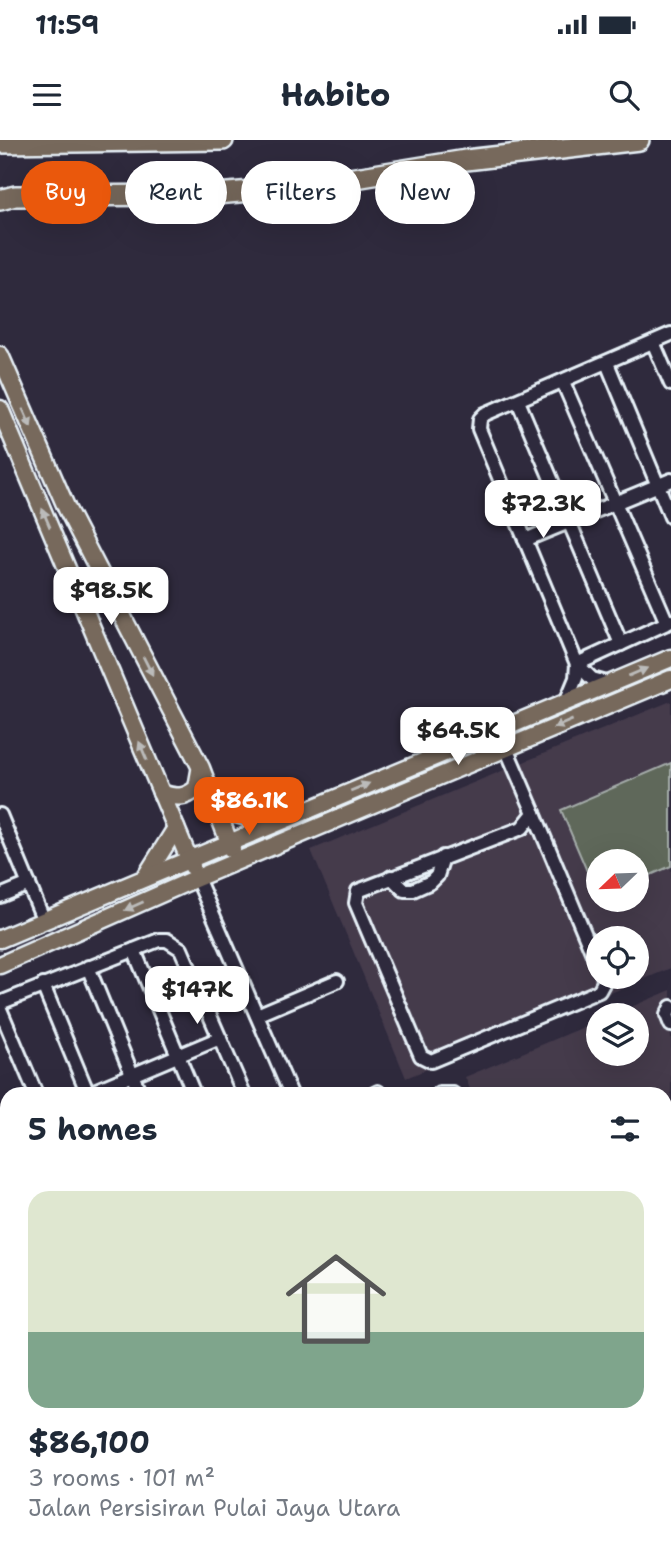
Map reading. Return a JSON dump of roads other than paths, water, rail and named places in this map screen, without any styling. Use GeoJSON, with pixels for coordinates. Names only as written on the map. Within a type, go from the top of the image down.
{"type":"FeatureCollection","features":[{"type":"Feature","properties":{"kind":"highway"},"geometry":{"type":"LineString","coordinates":[[0,143],[223,140]]}},
{"type":"Feature","properties":{"kind":"highway"},"geometry":{"type":"LineString","coordinates":[[0,200],[15,195],[204,195],[300,187],[466,160],[639,140]]}},
{"type":"Feature","properties":{"kind":"main road"},"geometry":{"type":"LineString","coordinates":[[0,355],[67,509],[201,768],[237,861]]}},
{"type":"Feature","properties":{"kind":"main road"},"geometry":{"type":"LineString","coordinates":[[0,409],[197,878]]}},
{"type":"Feature","properties":{"kind":"main road"},"geometry":{"type":"LineString","coordinates":[[0,939],[671,658]]}},
{"type":"Feature","properties":{"kind":"main road"},"geometry":{"type":"LineString","coordinates":[[0,965],[197,878],[671,679]]}},
{"type":"Feature","properties":{"kind":"main road"},"geometry":{"type":"LineString","coordinates":[[161,793],[173,797],[187,797],[197,788],[201,768]]}},
{"type":"Feature","properties":{"kind":"main road"},"geometry":{"type":"LineString","coordinates":[[215,806],[242,818],[292,816]]}},
{"type":"Feature","properties":{"kind":"main road"},"geometry":{"type":"LineString","coordinates":[[146,876],[176,828]]}},
{"type":"Feature","properties":{"kind":"street"},"geometry":{"type":"LineString","coordinates":[[610,684],[592,679],[577,664],[479,429],[480,419],[485,414],[671,334]]}},
{"type":"Feature","properties":{"kind":"street"},"geometry":{"type":"LineString","coordinates":[[653,342],[671,383]]}},
{"type":"Feature","properties":{"kind":"street"},"geometry":{"type":"LineString","coordinates":[[607,363],[671,517]]}},
{"type":"Feature","properties":{"kind":"street"},"geometry":{"type":"LineString","coordinates":[[563,382],[614,503],[669,622],[577,664]]}},
{"type":"Feature","properties":{"kind":"street"},"geometry":{"type":"LineString","coordinates":[[518,401],[621,644]]}},
{"type":"Feature","properties":{"kind":"street"},"geometry":{"type":"LineString","coordinates":[[525,540],[671,480]]}},
{"type":"Feature","properties":{"kind":"street"},"geometry":{"type":"LineString","coordinates":[[566,702],[576,678],[577,664]]}},
{"type":"Feature","properties":{"kind":"street"},"geometry":{"type":"LineString","coordinates":[[506,748],[586,937]]}},
{"type":"Feature","properties":{"kind":"street"},"geometry":{"type":"LineString","coordinates":[[534,813],[522,828],[358,891],[356,904],[421,1056],[431,1061],[600,989]]}},
{"type":"Feature","properties":{"kind":"street"},"geometry":{"type":"LineString","coordinates":[[0,815],[44,921]]}},
{"type":"Feature","properties":{"kind":"street"},"geometry":{"type":"LineString","coordinates":[[391,877],[404,890],[413,890],[431,882],[437,876],[443,857]]}},
{"type":"Feature","properties":{"kind":"street"},"geometry":{"type":"LineString","coordinates":[[197,878],[288,1087]]}},
{"type":"Feature","properties":{"kind":"street"},"geometry":{"type":"LineString","coordinates":[[0,896],[29,884]]}},
{"type":"Feature","properties":{"kind":"street"},"geometry":{"type":"LineString","coordinates":[[0,1003],[88,967],[167,940],[181,948],[241,1087]]}},
{"type":"Feature","properties":{"kind":"street"},"geometry":{"type":"LineString","coordinates":[[134,950],[191,1087]]}},
{"type":"Feature","properties":{"kind":"street"},"geometry":{"type":"LineString","coordinates":[[88,967],[138,1087]]}},
{"type":"Feature","properties":{"kind":"street"},"geometry":{"type":"LineString","coordinates":[[257,1015],[337,981]]}},
{"type":"Feature","properties":{"kind":"street"},"geometry":{"type":"LineString","coordinates":[[43,985],[85,1087]]}},
{"type":"Feature","properties":{"kind":"street"},"geometry":{"type":"LineString","coordinates":[[671,1007],[667,1015],[671,1025]]}},
{"type":"Feature","properties":{"kind":"street"},"geometry":{"type":"LineString","coordinates":[[0,1009],[33,1087]]}},
{"type":"Feature","properties":{"kind":"street"},"geometry":{"type":"LineString","coordinates":[[103,1087],[220,1038]]}}]}
